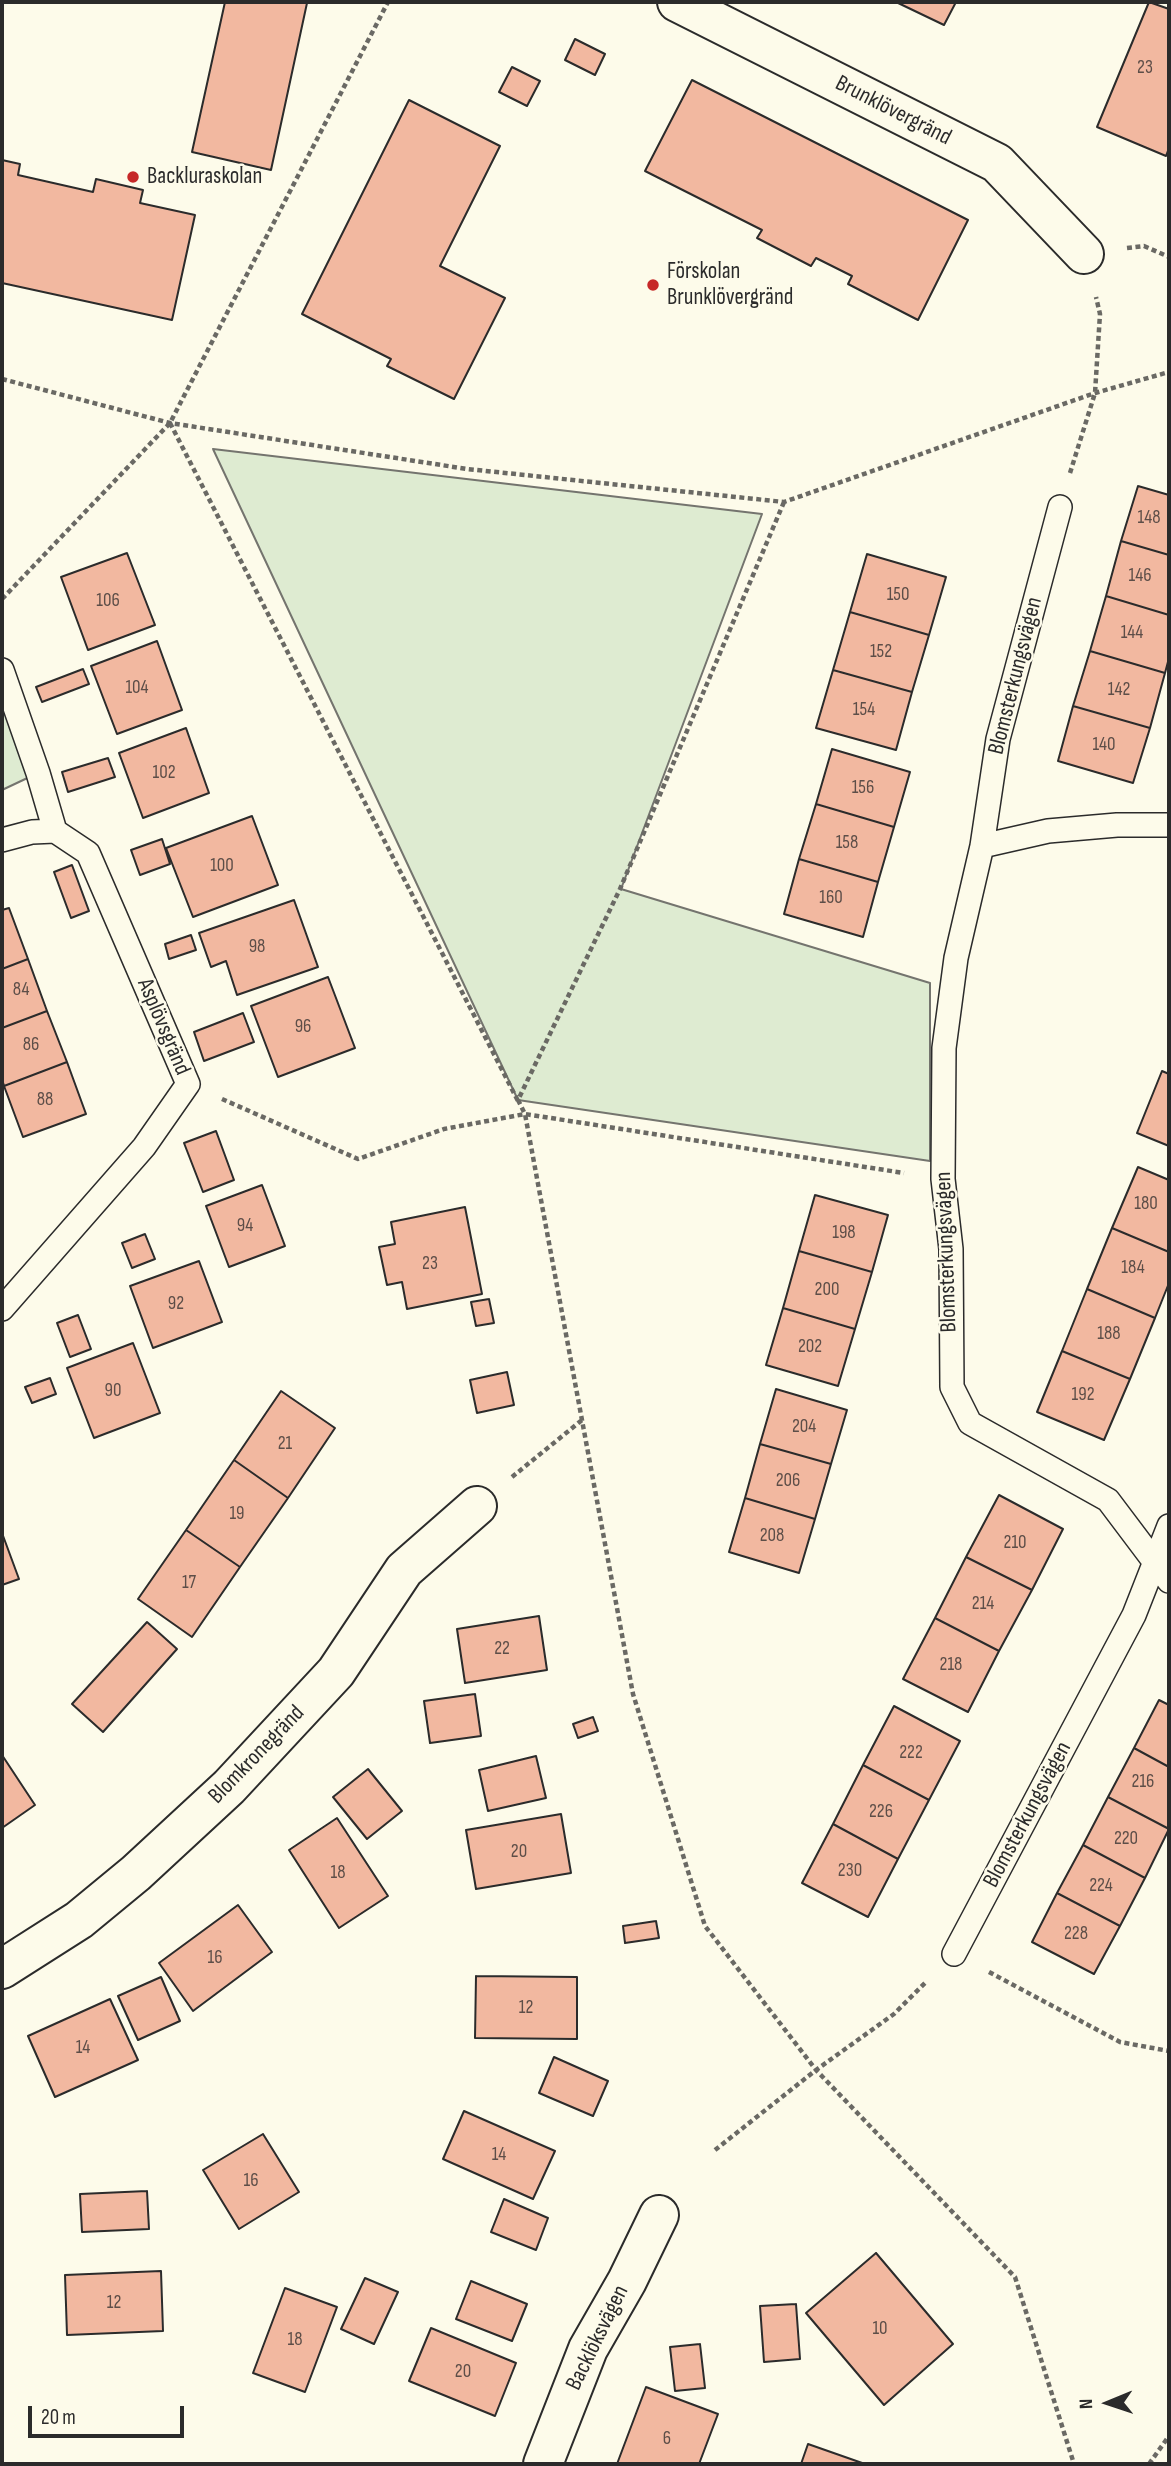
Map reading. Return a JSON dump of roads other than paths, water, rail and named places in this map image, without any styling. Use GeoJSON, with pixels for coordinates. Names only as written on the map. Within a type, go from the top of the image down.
{"type":"FeatureCollection","features":[{"type":"Feature","properties":{"kind":"street","name":"Brunklövergränd"},"geometry":{"type":"LineString","coordinates":[[677,2],[996,163],[1084,254]]}},
{"type":"Feature","properties":{"kind":"street","name":"Blomkronegränd"},"geometry":{"type":"LineString","coordinates":[[2,1969],[79,1920],[136,1873],[229,1787],[336,1672],[404,1570],[477,1506]]}},
{"type":"Feature","properties":{"kind":"street","name":"Backlöksvägen"},"geometry":{"type":"LineString","coordinates":[[544,2464],[588,2349],[659,2215]]}},
{"type":"Feature","properties":{"kind":"lane","name":"Blomsterkungsvägen"},"geometry":{"type":"LineString","coordinates":[[1060,507],[998,739],[982,846],[956,958],[944,1048],[943,1179],[951,1250],[952,1387],[970,1423],[1108,1500],[1169,1581]]}},
{"type":"Feature","properties":{"kind":"lane"},"geometry":{"type":"LineString","coordinates":[[2,670],[55,831],[32,832],[2,840]]}},
{"type":"Feature","properties":{"kind":"lane"},"geometry":{"type":"LineString","coordinates":[[982,846],[1048,831],[1117,825],[1169,825]]}},
{"type":"Feature","properties":{"kind":"lane","name":"Asplövsgränd"},"geometry":{"type":"LineString","coordinates":[[2,1309],[144,1147],[188,1084],[88,853],[55,831]]}},
{"type":"Feature","properties":{"kind":"lane","name":"Blomsterkungsvägen"},"geometry":{"type":"LineString","coordinates":[[954,1954],[1134,1615],[1169,1526]]}},
{"type":"Feature","properties":{"kind":"place","name":"Backluraskolan"},"geometry":{"type":"Point","coordinates":[133,177]}},
{"type":"Feature","properties":{"kind":"place","name":"Förskolan Brunklövergränd"},"geometry":{"type":"Point","coordinates":[653,285]}}]}
